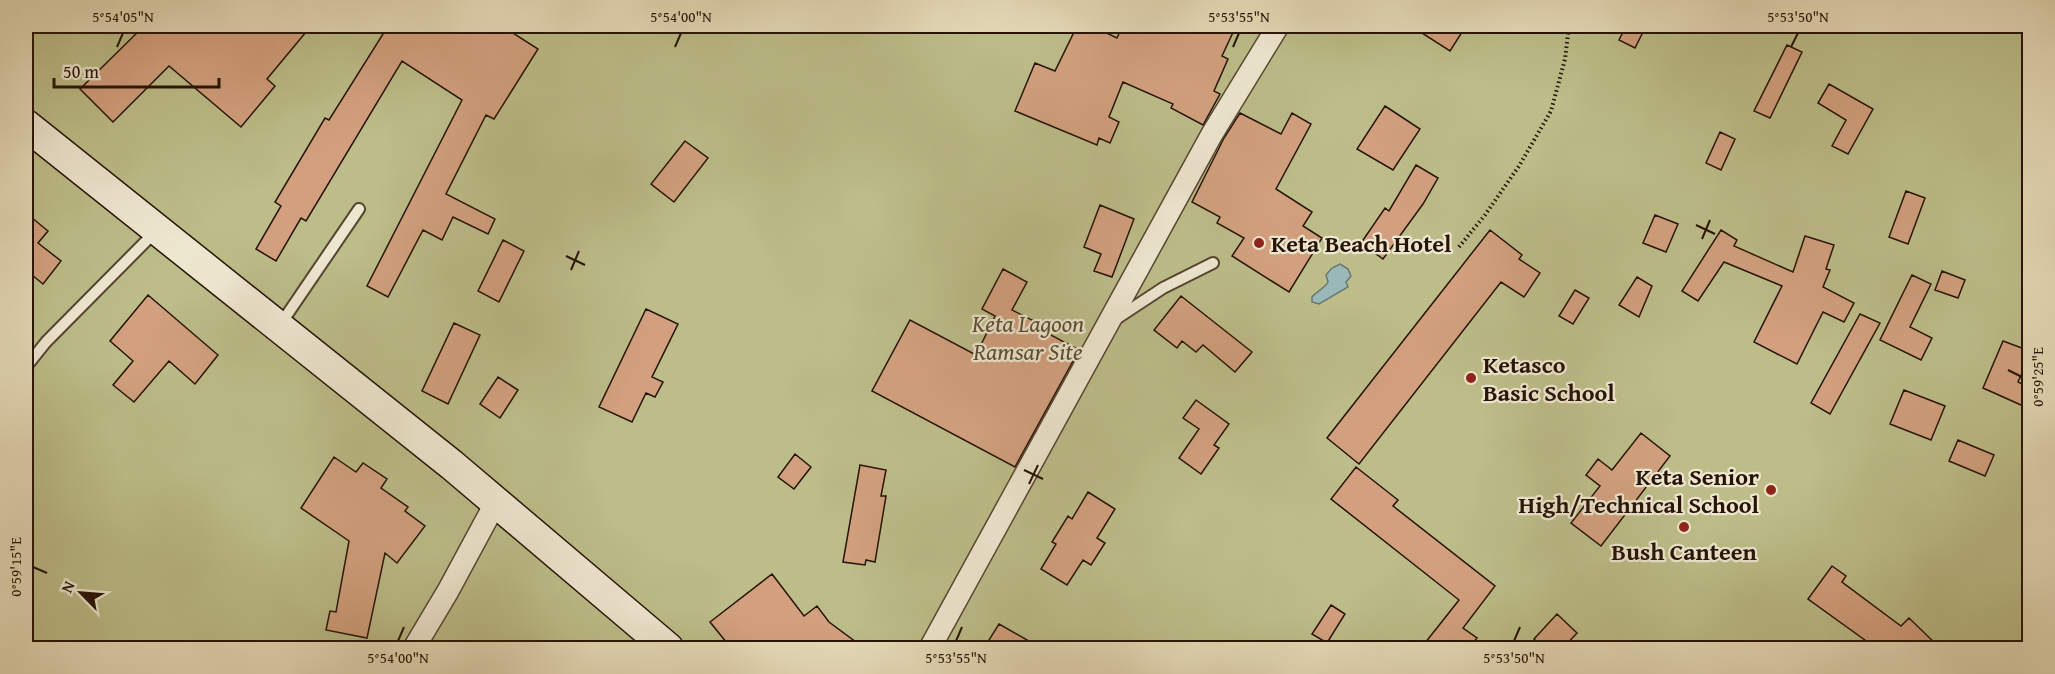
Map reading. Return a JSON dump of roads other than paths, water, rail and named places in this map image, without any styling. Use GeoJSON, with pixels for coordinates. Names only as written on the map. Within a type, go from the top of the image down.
{"type":"FeatureCollection","features":[{"type":"Feature","properties":{"kind":"main road"},"geometry":{"type":"LineString","coordinates":[[26,125],[452,465],[668,648]]}},
{"type":"Feature","properties":{"kind":"street"},"geometry":{"type":"LineString","coordinates":[[930,648],[1212,134],[1278,26]]}},
{"type":"Feature","properties":{"kind":"street"},"geometry":{"type":"LineString","coordinates":[[414,648],[496,502]]}},
{"type":"Feature","properties":{"kind":"lane"},"geometry":{"type":"LineString","coordinates":[[278,328],[359,209]]}},
{"type":"Feature","properties":{"kind":"lane"},"geometry":{"type":"LineString","coordinates":[[26,367],[46,342],[156,231]]}},
{"type":"Feature","properties":{"kind":"lane"},"geometry":{"type":"LineString","coordinates":[[1110,322],[1163,288],[1214,263]]}},
{"type":"Feature","properties":{"kind":"water"},"geometry":{"type":"Polygon","coordinates":[[[1340,264],[1348,269],[1351,276],[1346,282],[1348,287],[1319,304],[1312,302],[1312,297],[1328,282],[1326,275],[1340,264]]]}},
{"type":"Feature","properties":{"kind":"place","name":"Keta Beach Hotel"},"geometry":{"type":"Point","coordinates":[1259,243]}},
{"type":"Feature","properties":{"kind":"place","name":"Ketasco Basic School"},"geometry":{"type":"Point","coordinates":[1471,378]}},
{"type":"Feature","properties":{"kind":"place","name":"Keta Senior High/Technical School"},"geometry":{"type":"Point","coordinates":[1771,490]}},
{"type":"Feature","properties":{"kind":"place","name":"Bush Canteen"},"geometry":{"type":"Point","coordinates":[1684,527]}},
{"type":"Feature","properties":{"kind":"park label","name":"Keta Lagoon Ramsar Site"},"geometry":{"type":"Point","coordinates":[1028,337]}}]}
